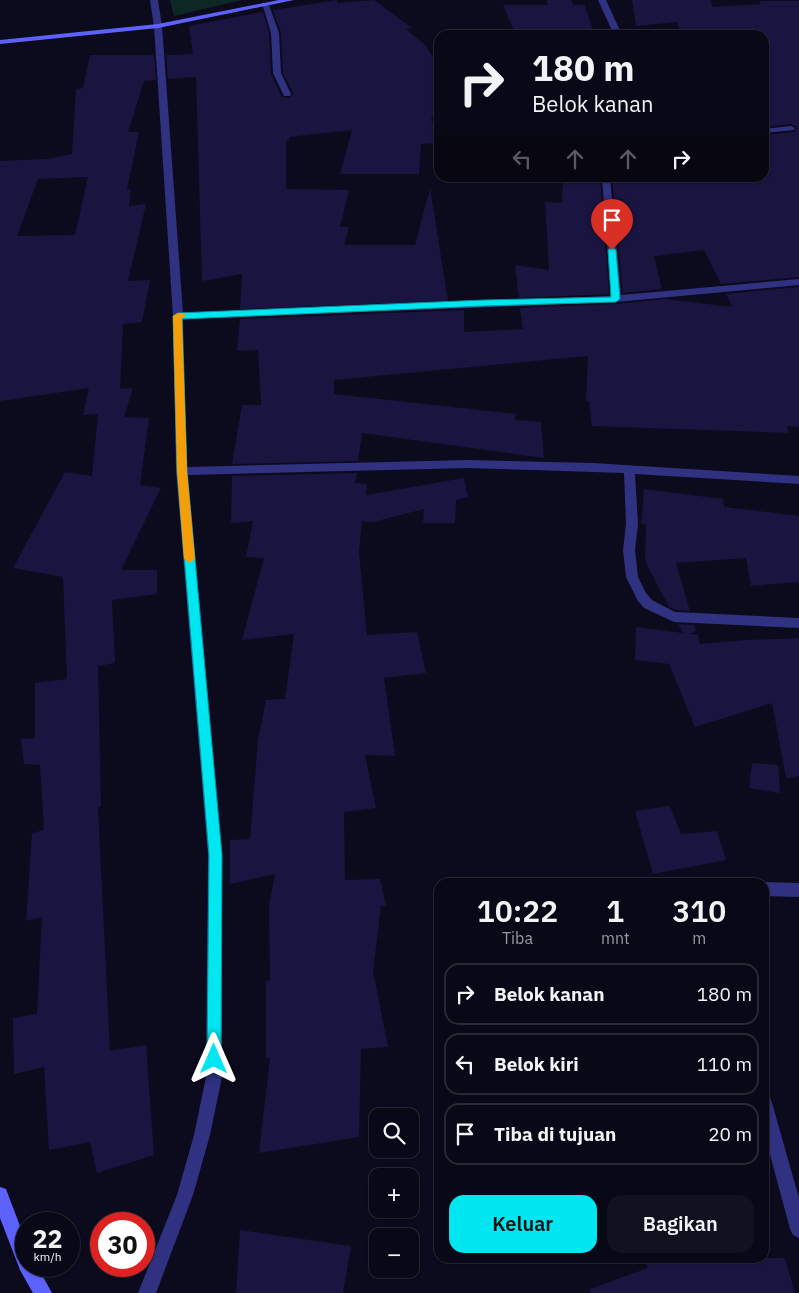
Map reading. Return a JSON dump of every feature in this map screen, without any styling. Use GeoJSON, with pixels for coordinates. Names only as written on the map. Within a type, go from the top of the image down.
{"type":"FeatureCollection","features":[{"type":"Feature","properties":{"kind":"street"},"geometry":{"type":"LineString","coordinates":[[147,1293],[162,1258],[184,1195],[202,1135],[214,1077],[216,855],[182,471],[178,316],[158,26],[154,0]]}},
{"type":"Feature","properties":{"kind":"street"},"geometry":{"type":"LineString","coordinates":[[0,42],[158,26],[288,0]]}},
{"type":"Feature","properties":{"kind":"street"},"geometry":{"type":"LineString","coordinates":[[602,0],[616,30]]}},
{"type":"Feature","properties":{"kind":"street"},"geometry":{"type":"LineString","coordinates":[[265,5],[276,33],[277,73],[287,94]]}},
{"type":"Feature","properties":{"kind":"street"},"geometry":{"type":"LineString","coordinates":[[769,130],[791,128]]}},
{"type":"Feature","properties":{"kind":"street"},"geometry":{"type":"LineString","coordinates":[[606,182],[616,299]]}},
{"type":"Feature","properties":{"kind":"street"},"geometry":{"type":"LineString","coordinates":[[178,316],[616,299],[799,282]]}},
{"type":"Feature","properties":{"kind":"street"},"geometry":{"type":"LineString","coordinates":[[182,471],[468,464],[593,467],[799,480]]}},
{"type":"Feature","properties":{"kind":"street"},"geometry":{"type":"LineString","coordinates":[[629,469],[632,524],[629,550],[632,577],[642,597],[648,604],[674,617],[799,623]]}},
{"type":"Feature","properties":{"kind":"street"},"geometry":{"type":"LineString","coordinates":[[769,889],[799,890]]}},
{"type":"Feature","properties":{"kind":"street"},"geometry":{"type":"LineString","coordinates":[[769,1121],[799,1229]]}},
{"type":"Feature","properties":{"kind":"street"},"geometry":{"type":"LineString","coordinates":[[0,1196],[15,1234]]}},
{"type":"Feature","properties":{"kind":"street"},"geometry":{"type":"LineString","coordinates":[[34,1277],[43,1293]]}},
{"type":"Feature","properties":{"kind":"green space"},"geometry":{"type":"Polygon","coordinates":[[[170,0],[242,0],[174,16],[170,0]]]}},
{"type":"Feature","properties":{"kind":"building"},"geometry":{"type":"Polygon","coordinates":[[[337,0],[337,3],[374,0],[412,28],[406,29],[425,45],[434,58],[434,117],[431,117],[434,127],[434,143],[421,144],[419,174],[340,174],[352,130],[289,137],[289,140],[286,141],[286,189],[349,190],[340,227],[349,227],[344,245],[415,245],[430,188],[448,301],[240,309],[242,274],[202,281],[196,77],[168,79],[166,55],[193,54],[189,26],[263,12],[269,33],[271,74],[282,97],[290,98],[293,93],[283,73],[281,33],[273,10],[337,0]]]}},
{"type":"Feature","properties":{"kind":"building"},"geometry":{"type":"Polygon","coordinates":[[[547,0],[571,0],[573,5],[585,5],[593,30],[514,30],[503,5],[548,5],[547,0]]]}},
{"type":"Feature","properties":{"kind":"building"},"geometry":{"type":"Polygon","coordinates":[[[632,0],[711,0],[712,7],[761,4],[759,1],[799,1],[799,277],[721,284],[704,250],[654,256],[662,289],[623,293],[612,182],[769,182],[769,134],[794,132],[797,127],[791,124],[769,126],[769,30],[680,30],[677,22],[636,26],[632,0]]]}},
{"type":"Feature","properties":{"kind":"building"},"geometry":{"type":"Polygon","coordinates":[[[90,55],[154,55],[156,80],[144,81],[128,132],[139,132],[127,189],[131,189],[129,206],[146,204],[128,281],[150,280],[142,322],[123,324],[120,389],[133,388],[124,417],[149,418],[140,485],[161,488],[121,570],[157,570],[157,594],[112,600],[115,663],[98,666],[101,807],[98,807],[110,1051],[146,1045],[154,1155],[97,1173],[90,1142],[49,1150],[44,1067],[14,1074],[13,1018],[37,1014],[42,917],[26,921],[32,833],[44,830],[40,765],[24,764],[21,739],[35,738],[35,683],[67,679],[63,577],[13,568],[65,472],[92,476],[98,414],[83,415],[89,388],[0,401],[0,161],[46,159],[72,154],[76,89],[83,88],[90,55]],[[88,177],[38,179],[17,236],[75,235],[88,177]]]}},
{"type":"Feature","properties":{"kind":"building"},"geometry":{"type":"Polygon","coordinates":[[[563,182],[600,182],[609,294],[519,298],[515,265],[549,270],[545,202],[562,203],[563,182]]]}},
{"type":"Feature","properties":{"kind":"building"},"geometry":{"type":"Polygon","coordinates":[[[799,287],[799,427],[787,426],[789,433],[592,426],[589,401],[586,401],[588,356],[334,380],[334,394],[516,414],[515,420],[541,422],[544,458],[362,433],[358,461],[232,464],[242,405],[261,405],[258,350],[237,351],[240,319],[464,310],[464,332],[523,329],[520,308],[616,304],[665,299],[732,307],[726,294],[799,287]]]}},
{"type":"Feature","properties":{"kind":"building"},"geometry":{"type":"Polygon","coordinates":[[[357,473],[355,483],[367,484],[366,495],[464,478],[468,497],[456,500],[455,523],[423,523],[424,509],[373,522],[362,521],[359,552],[367,635],[417,632],[426,673],[384,678],[395,756],[365,755],[376,808],[344,812],[345,880],[380,879],[386,906],[381,906],[373,971],[388,1047],[361,1049],[359,1137],[259,1153],[270,1058],[266,1058],[266,981],[270,980],[269,906],[275,874],[230,884],[230,840],[250,839],[258,740],[266,700],[285,699],[294,634],[242,640],[264,558],[246,557],[253,521],[231,523],[232,476],[357,473]]]}},
{"type":"Feature","properties":{"kind":"building"},"geometry":{"type":"Polygon","coordinates":[[[644,489],[723,499],[724,507],[799,516],[799,582],[751,586],[746,558],[676,563],[690,611],[676,610],[669,607],[645,561],[646,524],[641,524],[644,489]]]}},
{"type":"Feature","properties":{"kind":"building"},"geometry":{"type":"Polygon","coordinates":[[[678,624],[694,625],[696,631],[689,634],[698,635],[700,644],[799,638],[799,776],[786,778],[772,703],[695,727],[669,664],[635,660],[636,627],[683,633],[678,624]]]}},
{"type":"Feature","properties":{"kind":"building"},"geometry":{"type":"Polygon","coordinates":[[[752,763],[778,765],[780,793],[749,788],[752,763]]]}},
{"type":"Feature","properties":{"kind":"building"},"geometry":{"type":"Polygon","coordinates":[[[670,806],[681,834],[717,831],[726,860],[653,874],[635,811],[670,806]]]}},
{"type":"Feature","properties":{"kind":"building"},"geometry":{"type":"Polygon","coordinates":[[[240,1230],[351,1246],[343,1293],[236,1293],[240,1230]]]}},
{"type":"Feature","properties":{"kind":"building"},"geometry":{"type":"Polygon","coordinates":[[[769,1258],[785,1258],[795,1293],[590,1293],[590,1289],[648,1268],[646,1263],[769,1263],[769,1258]]]}},
{"type":"Feature","properties":{"kind":"slow traffic"},"geometry":{"type":"LineString","coordinates":[[181,316],[178,316],[182,471],[190,559]]}},
{"type":"Feature","properties":{"kind":"route"},"geometry":{"type":"LineString","coordinates":[[214,1059],[216,855],[182,471],[178,316],[616,299],[612,250]]}}]}
